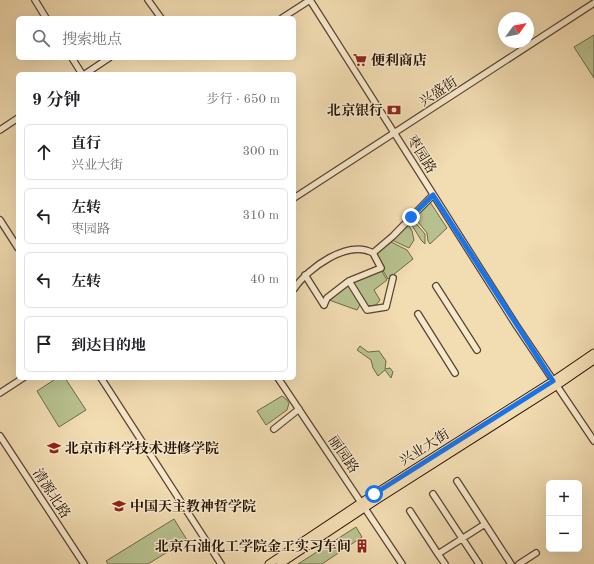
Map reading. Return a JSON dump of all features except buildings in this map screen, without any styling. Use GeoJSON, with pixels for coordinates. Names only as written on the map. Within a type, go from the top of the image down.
{"type":"FeatureCollection","features":[{"type":"Feature","properties":{"kind":"main road","name":"兴业大街"},"geometry":{"type":"LineString","coordinates":[[555,383],[594,353]]}},
{"type":"Feature","properties":{"kind":"main road","name":"兴业大街"},"geometry":{"type":"LineString","coordinates":[[269,564],[555,383],[594,360]]}},
{"type":"Feature","properties":{"kind":"main road","name":"兴业大街"},"geometry":{"type":"LineString","coordinates":[[280,564],[364,505]]}},
{"type":"Feature","properties":{"kind":"street"},"geometry":{"type":"LineString","coordinates":[[34,0],[45,16]]}},
{"type":"Feature","properties":{"kind":"street"},"geometry":{"type":"LineString","coordinates":[[148,0],[158,16]]}},
{"type":"Feature","properties":{"kind":"street"},"geometry":{"type":"LineString","coordinates":[[285,16],[310,0]]}},
{"type":"Feature","properties":{"kind":"street","name":"枣园路"},"geometry":{"type":"LineString","coordinates":[[310,0],[433,195],[594,442]]}},
{"type":"Feature","properties":{"kind":"street","name":"兴盛街"},"geometry":{"type":"LineString","coordinates":[[296,197],[594,3]]}},
{"type":"Feature","properties":{"kind":"street"},"geometry":{"type":"LineString","coordinates":[[74,60],[82,72]]}},
{"type":"Feature","properties":{"kind":"street"},"geometry":{"type":"LineString","coordinates":[[87,72],[106,60]]}},
{"type":"Feature","properties":{"kind":"street"},"geometry":{"type":"LineString","coordinates":[[0,130],[16,119]]}},
{"type":"Feature","properties":{"kind":"street"},"geometry":{"type":"LineString","coordinates":[[373,253],[393,236],[433,195]]}},
{"type":"Feature","properties":{"kind":"street"},"geometry":{"type":"LineString","coordinates":[[0,220],[16,245]]}},
{"type":"Feature","properties":{"kind":"street"},"geometry":{"type":"LineString","coordinates":[[296,286],[305,275],[319,263],[337,254],[356,250],[367,250],[373,253],[381,268],[349,281],[327,298],[324,305],[305,275]]}},
{"type":"Feature","properties":{"kind":"street"},"geometry":{"type":"LineString","coordinates":[[349,281],[367,310],[386,307],[393,278]]}},
{"type":"Feature","properties":{"kind":"street"},"geometry":{"type":"LineString","coordinates":[[436,286],[477,350]]}},
{"type":"Feature","properties":{"kind":"street"},"geometry":{"type":"LineString","coordinates":[[418,314],[455,373]]}},
{"type":"Feature","properties":{"kind":"street"},"geometry":{"type":"LineString","coordinates":[[0,393],[20,380]]}},
{"type":"Feature","properties":{"kind":"street"},"geometry":{"type":"LineString","coordinates":[[102,380],[221,564]]}},
{"type":"Feature","properties":{"kind":"street","name":"丽园路"},"geometry":{"type":"LineString","coordinates":[[279,380],[402,564]]}},
{"type":"Feature","properties":{"kind":"street"},"geometry":{"type":"LineString","coordinates":[[274,429],[299,409]]}},
{"type":"Feature","properties":{"kind":"street","name":"清源北路"},"geometry":{"type":"LineString","coordinates":[[0,436],[84,564]]}},
{"type":"Feature","properties":{"kind":"street"},"geometry":{"type":"LineString","coordinates":[[457,481],[511,564]]}},
{"type":"Feature","properties":{"kind":"street"},"geometry":{"type":"LineString","coordinates":[[433,494],[479,564]]}},
{"type":"Feature","properties":{"kind":"street"},"geometry":{"type":"LineString","coordinates":[[410,511],[445,564]]}},
{"type":"Feature","properties":{"kind":"street"},"geometry":{"type":"LineString","coordinates":[[438,554],[485,524]]}},
{"type":"Feature","properties":{"kind":"street"},"geometry":{"type":"LineString","coordinates":[[519,564],[536,553]]}},
{"type":"Feature","properties":{"kind":"green space"},"geometry":{"type":"Polygon","coordinates":[[[594,35],[594,78],[574,47],[594,35]]]}},
{"type":"Feature","properties":{"kind":"green space"},"geometry":{"type":"Polygon","coordinates":[[[430,202],[447,228],[430,244],[427,233],[415,218],[430,202]]]}},
{"type":"Feature","properties":{"kind":"green space"},"geometry":{"type":"Polygon","coordinates":[[[413,220],[425,234],[425,244],[410,222],[413,220]]]}},
{"type":"Feature","properties":{"kind":"green space"},"geometry":{"type":"Polygon","coordinates":[[[408,224],[412,231],[414,240],[409,248],[392,240],[408,224]]]}},
{"type":"Feature","properties":{"kind":"green space"},"geometry":{"type":"Polygon","coordinates":[[[391,242],[407,250],[413,259],[388,279],[382,269],[385,268],[376,254],[391,242]]]}},
{"type":"Feature","properties":{"kind":"green space"},"geometry":{"type":"Polygon","coordinates":[[[381,270],[387,280],[374,290],[380,300],[376,305],[368,306],[351,282],[381,270]]]}},
{"type":"Feature","properties":{"kind":"green space"},"geometry":{"type":"Polygon","coordinates":[[[348,284],[361,303],[357,310],[329,300],[348,284]]]}},
{"type":"Feature","properties":{"kind":"green space"},"geometry":{"type":"Polygon","coordinates":[[[360,346],[368,352],[379,351],[386,361],[385,369],[390,368],[393,372],[391,378],[385,370],[378,376],[373,368],[371,360],[357,350],[360,346]]]}},
{"type":"Feature","properties":{"kind":"green space"},"geometry":{"type":"Polygon","coordinates":[[[54,380],[66,380],[86,410],[59,427],[37,391],[54,380]]]}},
{"type":"Feature","properties":{"kind":"green space"},"geometry":{"type":"Polygon","coordinates":[[[282,396],[289,403],[287,410],[266,425],[257,411],[282,396]]]}},
{"type":"Feature","properties":{"kind":"green space"},"geometry":{"type":"Polygon","coordinates":[[[174,519],[187,540],[148,564],[108,564],[106,561],[174,519]]]}},
{"type":"Feature","properties":{"kind":"green space"},"geometry":{"type":"Polygon","coordinates":[[[356,527],[362,537],[322,564],[298,564],[356,527]]]}},
{"type":"Feature","properties":{"kind":"place","name":"便利商店"},"geometry":{"type":"Point","coordinates":[360,60]}},
{"type":"Feature","properties":{"kind":"place","name":"北京银行"},"geometry":{"type":"Point","coordinates":[394,110]}},
{"type":"Feature","properties":{"kind":"place","name":"北京市科学技术进修学院"},"geometry":{"type":"Point","coordinates":[54,448]}},
{"type":"Feature","properties":{"kind":"place","name":"中国天主教神哲学院"},"geometry":{"type":"Point","coordinates":[119,506]}},
{"type":"Feature","properties":{"kind":"place","name":"北京石油化工学院金工实习车间"},"geometry":{"type":"Point","coordinates":[362,546]}},
{"type":"Feature","properties":{"kind":"route"},"geometry":{"type":"LineString","coordinates":[[374,494],[553,381],[433,195],[411,217]]}}]}
